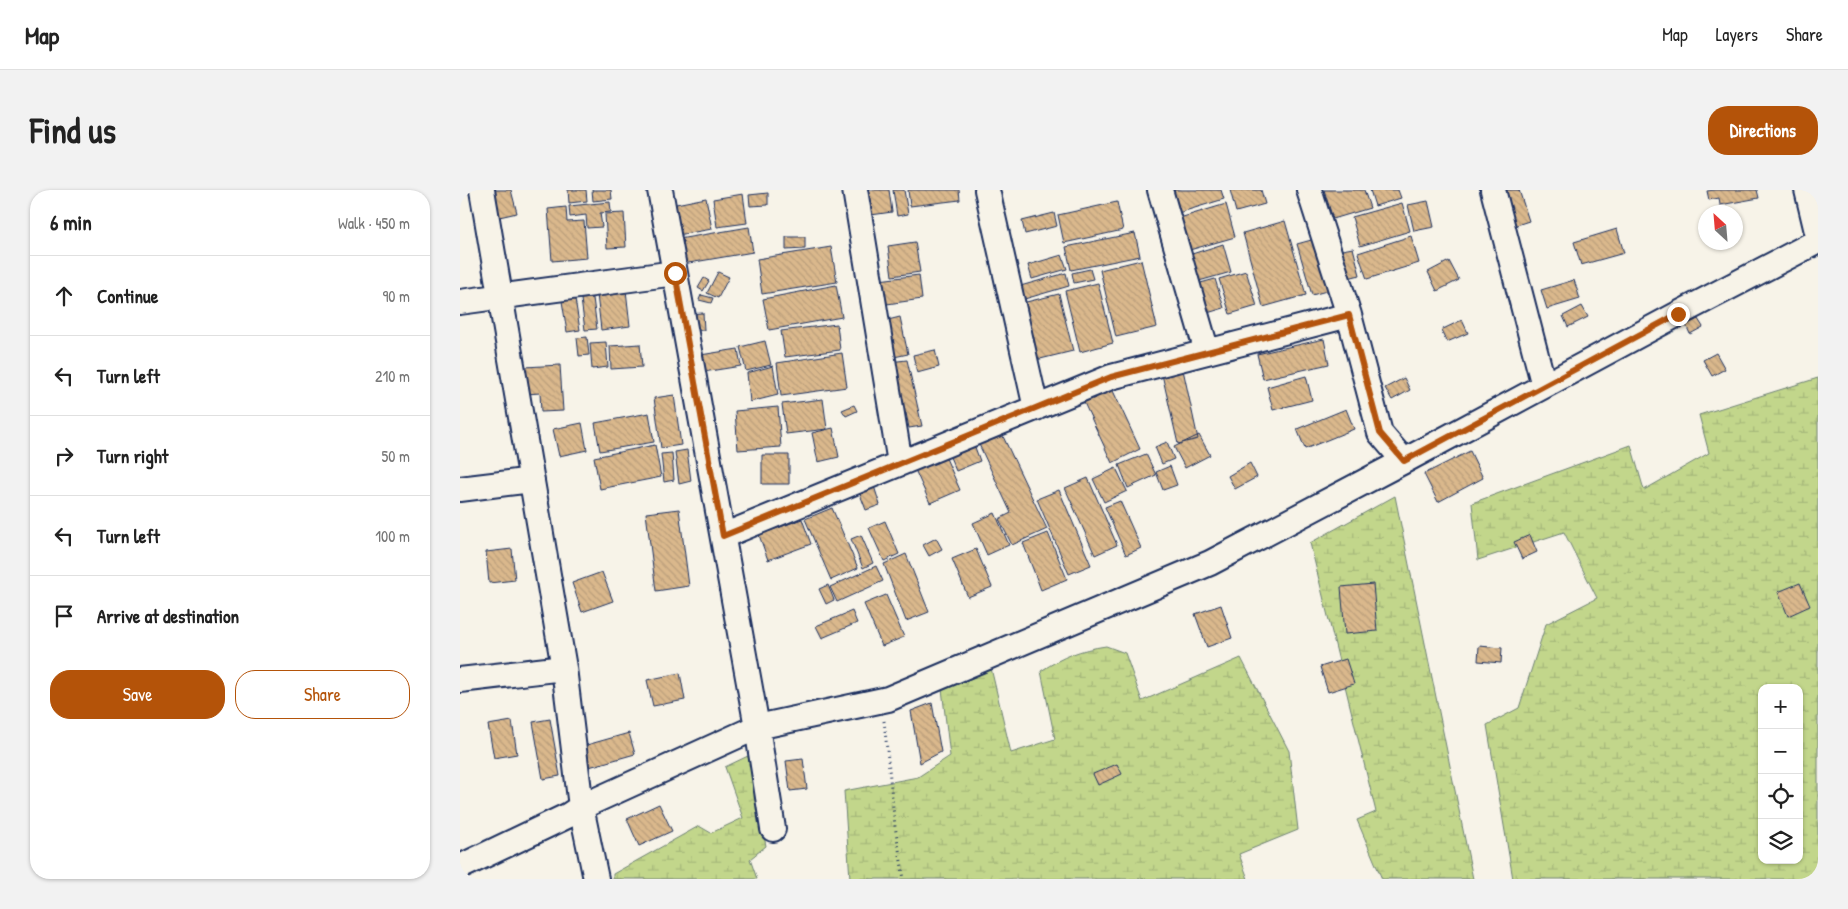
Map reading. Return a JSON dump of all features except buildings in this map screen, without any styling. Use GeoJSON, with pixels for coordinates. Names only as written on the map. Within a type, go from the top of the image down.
{"type":"FeatureCollection","features":[{"type":"Feature","properties":{"kind":"street"},"geometry":{"type":"LineString","coordinates":[[482,190],[564,668],[581,807],[596,879]]}},
{"type":"Feature","properties":{"kind":"street"},"geometry":{"type":"LineString","coordinates":[[660,190],[757,726],[773,829]]}},
{"type":"Feature","properties":{"kind":"street"},"geometry":{"type":"LineString","coordinates":[[856,190],[900,463]]}},
{"type":"Feature","properties":{"kind":"street"},"geometry":{"type":"LineString","coordinates":[[988,190],[1036,408]]}},
{"type":"Feature","properties":{"kind":"street"},"geometry":{"type":"LineString","coordinates":[[1160,190],[1207,352]]}},
{"type":"Feature","properties":{"kind":"street"},"geometry":{"type":"LineString","coordinates":[[1309,190],[1349,315],[1380,433],[1404,461]]}},
{"type":"Feature","properties":{"kind":"street"},"geometry":{"type":"LineString","coordinates":[[1493,190],[1544,386]]}},
{"type":"Feature","properties":{"kind":"street"},"geometry":{"type":"LineString","coordinates":[[1807,190],[1818,236]]}},
{"type":"Feature","properties":{"kind":"street"},"geometry":{"type":"LineString","coordinates":[[460,867],[581,807],[757,726],[888,699],[1210,563],[1818,241]]}},
{"type":"Feature","properties":{"kind":"street"},"geometry":{"type":"LineString","coordinates":[[460,302],[501,298],[675,273]]}},
{"type":"Feature","properties":{"kind":"street"},"geometry":{"type":"LineString","coordinates":[[723,536],[1111,377],[1349,315]]}},
{"type":"Feature","properties":{"kind":"street"},"geometry":{"type":"LineString","coordinates":[[460,489],[532,480]]}},
{"type":"Feature","properties":{"kind":"street"},"geometry":{"type":"LineString","coordinates":[[460,680],[564,668]]}},
{"type":"Feature","properties":{"kind":"path"},"geometry":{"type":"LineString","coordinates":[[888,699],[881,709],[895,826],[904,879]]}},
{"type":"Feature","properties":{"kind":"green space"},"geometry":{"type":"Polygon","coordinates":[[[1818,378],[1818,879],[1513,879],[1487,725],[1519,708],[1546,624],[1597,598],[1564,532],[1478,560],[1472,503],[1631,445],[1644,490],[1709,453],[1699,415],[1818,378]]]}},
{"type":"Feature","properties":{"kind":"green space"},"geometry":{"type":"Polygon","coordinates":[[[1395,496],[1473,879],[1382,879],[1357,820],[1376,812],[1310,543],[1395,496]]]}},
{"type":"Feature","properties":{"kind":"green space"},"geometry":{"type":"Polygon","coordinates":[[[1106,646],[1125,653],[1142,701],[1241,658],[1289,751],[1298,830],[1239,854],[1248,879],[850,879],[844,791],[918,777],[950,756],[942,689],[991,668],[1011,753],[1055,739],[1041,671],[1072,654],[1106,646]]]}},
{"type":"Feature","properties":{"kind":"green space"},"geometry":{"type":"Polygon","coordinates":[[[748,756],[766,846],[750,859],[757,879],[613,879],[613,874],[699,826],[711,833],[743,818],[725,767],[748,756]]]}},
{"type":"Feature","properties":{"kind":"route"},"geometry":{"type":"LineString","coordinates":[[675,273],[723,536],[1111,377],[1349,315],[1380,433],[1404,461],[1678,314]]}}]}
